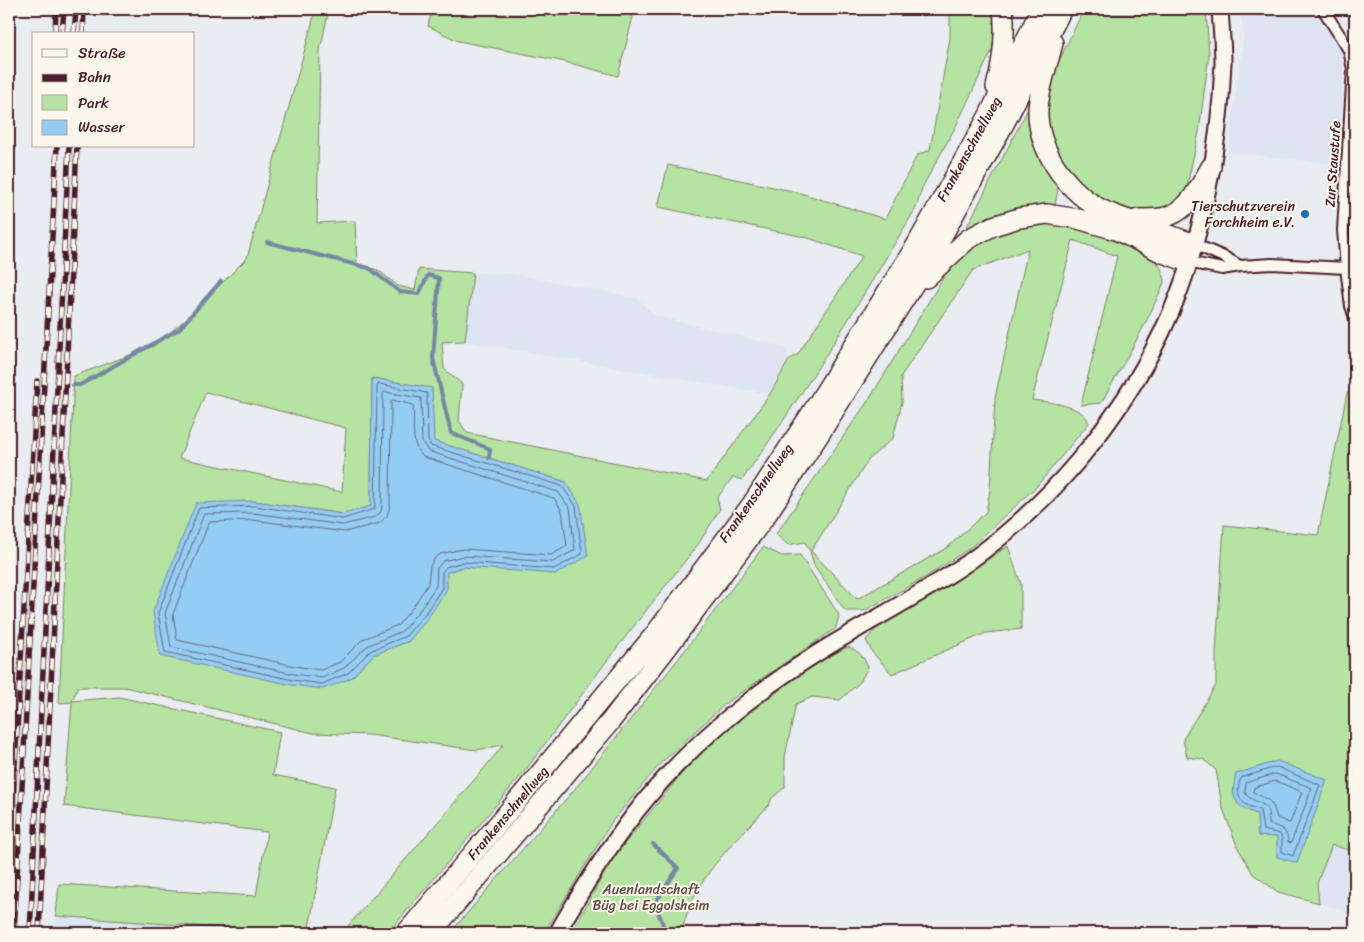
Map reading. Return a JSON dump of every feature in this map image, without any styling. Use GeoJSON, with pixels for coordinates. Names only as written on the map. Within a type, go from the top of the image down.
{"type":"FeatureCollection","features":[{"type":"Feature","properties":{"kind":"highway"},"geometry":{"type":"LineString","coordinates":[[988,117],[1004,48],[1005,26],[1003,9]]}},
{"type":"Feature","properties":{"kind":"highway","name":"Frankenschnellweg"},"geometry":{"type":"LineString","coordinates":[[406,933],[655,634],[752,504],[818,403],[917,244],[988,117],[1041,9]]}},
{"type":"Feature","properties":{"kind":"highway"},"geometry":{"type":"LineString","coordinates":[[1062,9],[1041,88],[1038,110],[1040,128],[1055,166],[1067,182],[1098,208],[1126,219],[1191,253]]}},
{"type":"Feature","properties":{"kind":"highway","name":"Frankenschnellweg"},"geometry":{"type":"LineString","coordinates":[[431,933],[610,722],[765,517],[929,260],[1004,124],[1062,9]]}},
{"type":"Feature","properties":{"kind":"highway"},"geometry":{"type":"LineString","coordinates":[[1126,219],[1162,218],[1178,212],[1191,200],[1211,167]]}},
{"type":"Feature","properties":{"kind":"highway"},"geometry":{"type":"LineString","coordinates":[[903,300],[968,240],[993,226],[1019,218],[1047,214],[1078,219],[1116,230],[1162,253],[1191,253]]}},
{"type":"Feature","properties":{"kind":"main road"},"geometry":{"type":"LineString","coordinates":[[557,933],[605,854],[637,810],[673,769],[707,736],[741,707],[816,654],[970,561],[1014,526],[1049,493],[1100,431],[1144,367],[1163,329],[1191,253],[1211,167],[1220,111],[1223,60],[1220,9]]}},
{"type":"Feature","properties":{"kind":"street","name":"Zur Staustufe"},"geometry":{"type":"LineString","coordinates":[[1323,9],[1349,50],[1353,69],[1343,230],[1351,306],[1355,318]]}},
{"type":"Feature","properties":{"kind":"street"},"geometry":{"type":"LineString","coordinates":[[1191,253],[1226,258],[1240,266]]}},
{"type":"Feature","properties":{"kind":"street"},"geometry":{"type":"LineString","coordinates":[[1191,253],[1222,269],[1272,264],[1346,268]]}},
{"type":"Feature","properties":{"kind":"shaded area"},"geometry":{"type":"Polygon","coordinates":[[[1240,9],[1318,9],[1342,47],[1343,87],[1337,164],[1228,152],[1244,34],[1240,9]]]}},
{"type":"Feature","properties":{"kind":"shaded area"},"geometry":{"type":"Polygon","coordinates":[[[473,273],[512,274],[637,298],[655,316],[786,348],[789,360],[770,394],[465,341],[473,273]]]}},
{"type":"Feature","properties":{"kind":"shaded area"},"geometry":{"type":"Polygon","coordinates":[[[1332,845],[1355,852],[1355,918],[1342,910],[1319,903],[1317,883],[1332,845]]]}},
{"type":"Feature","properties":{"kind":"shaded area"},"geometry":{"type":"Polygon","coordinates":[[[56,916],[251,930],[250,933],[55,933],[56,916]]]}},
{"type":"Feature","properties":{"kind":"green space"},"geometry":{"type":"Polygon","coordinates":[[[316,9],[329,9],[320,51],[317,223],[355,221],[357,264],[378,270],[398,286],[415,290],[419,269],[473,273],[465,341],[442,342],[444,369],[462,384],[459,421],[467,433],[707,481],[770,394],[789,360],[798,354],[862,256],[805,237],[658,207],[668,165],[797,192],[885,219],[917,155],[930,150],[950,38],[950,9],[991,9],[996,25],[993,48],[957,124],[922,188],[916,208],[810,380],[742,480],[733,477],[717,498],[720,509],[699,543],[612,654],[524,772],[388,933],[342,933],[503,745],[477,750],[370,735],[313,733],[125,687],[78,687],[72,701],[119,697],[280,732],[273,775],[335,787],[308,933],[250,933],[250,930],[56,916],[59,884],[256,896],[267,832],[64,806],[72,702],[59,703],[74,376],[154,346],[187,318],[247,258],[316,9]],[[372,378],[371,506],[343,514],[254,501],[351,678],[373,655],[409,641],[447,572],[462,567],[566,482],[433,441],[432,389],[372,378]],[[206,392],[179,458],[342,492],[346,428],[206,392]]]}},
{"type":"Feature","properties":{"kind":"green space"},"geometry":{"type":"Polygon","coordinates":[[[432,9],[635,9],[618,76],[566,62],[458,41],[428,26],[432,9]]]}},
{"type":"Feature","properties":{"kind":"green space"},"geometry":{"type":"Polygon","coordinates":[[[1084,9],[1206,9],[1209,54],[1199,132],[1186,190],[1175,206],[1151,214],[1125,211],[1092,196],[1059,163],[1048,140],[1046,88],[1084,9]]]}},
{"type":"Feature","properties":{"kind":"green space"},"geometry":{"type":"Polygon","coordinates":[[[1030,105],[1059,184],[1054,210],[962,236],[1030,105]]]}},
{"type":"Feature","properties":{"kind":"green space"},"geometry":{"type":"Polygon","coordinates":[[[1057,221],[1098,231],[1150,255],[1161,268],[1165,280],[1151,312],[1101,403],[1081,405],[1117,256],[1073,240],[1032,400],[1073,408],[1086,417],[1089,423],[1036,487],[971,547],[926,577],[864,611],[845,611],[814,565],[805,542],[788,545],[776,534],[870,398],[954,260],[974,242],[1018,224],[1057,221]],[[1028,249],[973,270],[901,376],[902,402],[893,438],[869,459],[811,551],[857,599],[948,547],[986,512],[990,490],[995,398],[1028,249]]]}},
{"type":"Feature","properties":{"kind":"green space"},"geometry":{"type":"Polygon","coordinates":[[[1347,393],[1355,396],[1355,852],[1332,845],[1317,883],[1319,903],[1278,892],[1253,874],[1237,846],[1222,806],[1216,770],[1203,759],[1187,757],[1183,739],[1216,685],[1216,653],[1224,525],[1318,535],[1347,393]],[[1326,781],[1257,814],[1258,835],[1326,781]]]}},
{"type":"Feature","properties":{"kind":"green space"},"geometry":{"type":"Polygon","coordinates":[[[1008,546],[1021,584],[1021,629],[986,633],[892,674],[872,652],[866,640],[876,629],[938,593],[1008,546]]]}},
{"type":"Feature","properties":{"kind":"green space"},"geometry":{"type":"Polygon","coordinates":[[[763,547],[782,556],[800,555],[839,615],[836,628],[726,703],[661,763],[611,823],[544,933],[450,933],[579,784],[679,658],[763,547]]]}},
{"type":"Feature","properties":{"kind":"green space","name":"Auenlandschaft Büg bei Eggolsheim"},"geometry":{"type":"Polygon","coordinates":[[[848,647],[860,654],[868,667],[860,682],[840,700],[812,697],[796,704],[785,757],[785,787],[772,798],[769,805],[728,848],[704,879],[694,896],[682,933],[571,933],[612,859],[700,751],[812,665],[848,647]]]}},
{"type":"Feature","properties":{"kind":"water"},"geometry":{"type":"Polygon","coordinates":[[[372,378],[432,388],[434,441],[566,482],[580,504],[588,556],[556,574],[462,567],[447,572],[447,589],[428,618],[409,641],[373,655],[351,678],[323,689],[292,685],[160,656],[153,612],[196,503],[254,501],[343,514],[371,506],[372,378]]]}},
{"type":"Feature","properties":{"kind":"water"},"geometry":{"type":"Polygon","coordinates":[[[1277,761],[1327,780],[1297,863],[1277,857],[1277,837],[1258,836],[1257,814],[1243,808],[1234,795],[1236,774],[1277,761]]]}},
{"type":"Feature","properties":{"kind":"waterway"},"geometry":{"type":"LineString","coordinates":[[267,242],[369,268],[400,292],[419,294],[428,275],[439,278],[433,358],[451,433],[490,449],[489,458]]}},
{"type":"Feature","properties":{"kind":"waterway"},"geometry":{"type":"LineString","coordinates":[[73,385],[80,385],[179,329],[221,281]]}},
{"type":"Feature","properties":{"kind":"waterway"},"geometry":{"type":"LineString","coordinates":[[653,844],[678,868],[655,903],[666,933]]}},
{"type":"Feature","properties":{"kind":"railway"},"geometry":{"type":"LineString","coordinates":[[55,32],[56,9]]}},
{"type":"Feature","properties":{"kind":"railway"},"geometry":{"type":"LineString","coordinates":[[62,32],[64,9]]}},
{"type":"Feature","properties":{"kind":"railway"},"geometry":{"type":"LineString","coordinates":[[74,32],[76,9]]}},
{"type":"Feature","properties":{"kind":"railway"},"geometry":{"type":"LineString","coordinates":[[83,32],[84,9]]}},
{"type":"Feature","properties":{"kind":"railway"},"geometry":{"type":"LineString","coordinates":[[14,933],[57,148]]}},
{"type":"Feature","properties":{"kind":"railway"},"geometry":{"type":"LineString","coordinates":[[30,933],[69,148]]}},
{"type":"Feature","properties":{"kind":"railway"},"geometry":{"type":"LineString","coordinates":[[39,933],[77,148]]}},
{"type":"Feature","properties":{"kind":"railway"},"geometry":{"type":"LineString","coordinates":[[9,869],[37,381]]}},
{"type":"Feature","properties":{"kind":"place","name":"Tierschutzverein Forchheim e.V."},"geometry":{"type":"Point","coordinates":[1305,214]}}]}
